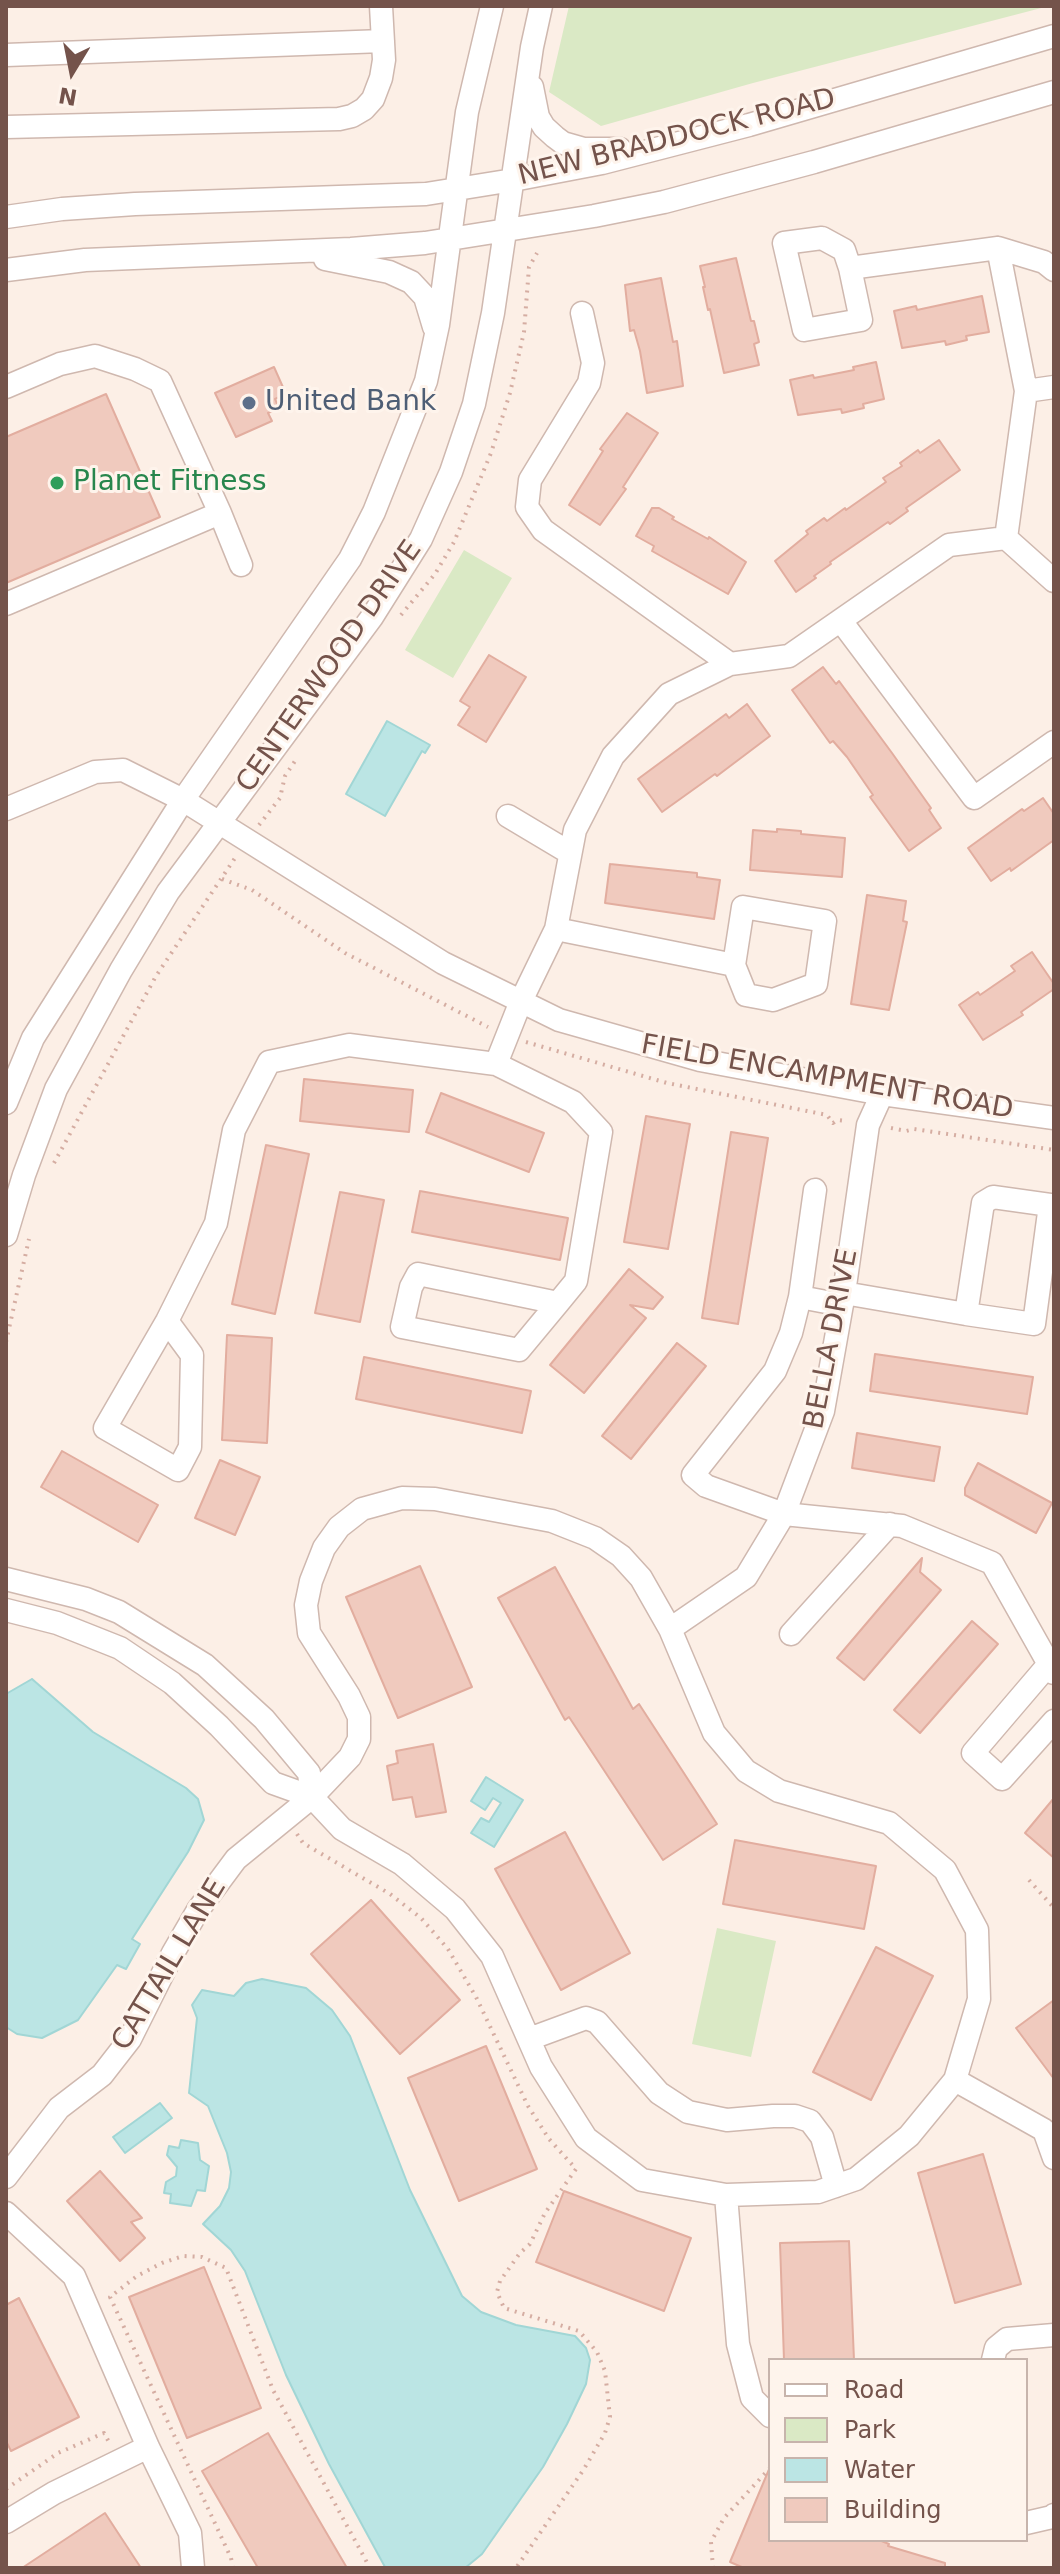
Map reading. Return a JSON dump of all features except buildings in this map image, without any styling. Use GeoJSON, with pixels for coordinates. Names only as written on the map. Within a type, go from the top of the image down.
{"type":"FeatureCollection","features":[{"type":"Feature","properties":{"kind":"street"},"geometry":{"type":"LineString","coordinates":[[6,127],[339,119],[352,116],[364,109],[377,91],[384,60],[381,6]]}},
{"type":"Feature","properties":{"kind":"street","name":"CENTERWOOD DRIVE"},"geometry":{"type":"LineString","coordinates":[[6,1103],[33,1038],[183,800],[350,559],[374,512],[426,381],[435,340],[467,112],[492,6]]}},
{"type":"Feature","properties":{"kind":"street","name":"CENTERWOOD DRIVE"},"geometry":{"type":"LineString","coordinates":[[6,1235],[24,1175],[56,1089],[121,970],[168,892],[372,617],[421,539],[451,472],[474,404],[493,313],[541,6]]}},
{"type":"Feature","properties":{"kind":"street","name":"NEW BRADDOCK ROAD"},"geometry":{"type":"LineString","coordinates":[[6,217],[135,204],[335,199],[457,189],[513,180],[661,148],[1054,36]]}},
{"type":"Feature","properties":{"kind":"street"},"geometry":{"type":"LineString","coordinates":[[6,55],[383,41]]}},
{"type":"Feature","properties":{"kind":"street"},"geometry":{"type":"LineString","coordinates":[[529,69],[538,117],[544,127],[563,143],[584,149],[661,148]]}},
{"type":"Feature","properties":{"kind":"street","name":"NEW BRADDOCK ROAD"},"geometry":{"type":"LineString","coordinates":[[6,270],[85,260],[351,249],[506,231],[679,198],[1054,92]]}},
{"type":"Feature","properties":{"kind":"street"},"geometry":{"type":"LineString","coordinates":[[822,238],[844,250],[850,268],[861,320],[804,330],[784,243],[822,238]]}},
{"type":"Feature","properties":{"kind":"street"},"geometry":{"type":"LineString","coordinates":[[998,248],[1026,391],[1006,538]]}},
{"type":"Feature","properties":{"kind":"street"},"geometry":{"type":"LineString","coordinates":[[850,268],[998,248],[1044,262],[1054,270]]}},
{"type":"Feature","properties":{"kind":"street"},"geometry":{"type":"LineString","coordinates":[[285,250],[389,272],[411,282],[425,297],[434,324],[435,340]]}},
{"type":"Feature","properties":{"kind":"street"},"geometry":{"type":"LineString","coordinates":[[582,313],[593,363],[589,383],[530,480],[527,507],[543,530],[730,664]]}},
{"type":"Feature","properties":{"kind":"street"},"geometry":{"type":"LineString","coordinates":[[6,387],[60,364],[95,356],[160,381],[241,565]]}},
{"type":"Feature","properties":{"kind":"street"},"geometry":{"type":"LineString","coordinates":[[1026,391],[1054,387]]}},
{"type":"Feature","properties":{"kind":"street"},"geometry":{"type":"LineString","coordinates":[[6,604],[220,513]]}},
{"type":"Feature","properties":{"kind":"street"},"geometry":{"type":"LineString","coordinates":[[496,1064],[521,1001],[556,929],[575,830],[613,756],[669,694],[730,664],[789,656],[949,545],[1006,538],[1054,581]]}},
{"type":"Feature","properties":{"kind":"street"},"geometry":{"type":"LineString","coordinates":[[841,621],[974,798],[1054,742]]}},
{"type":"Feature","properties":{"kind":"street","name":"FIELD ENCAMPMENT ROAD"},"geometry":{"type":"LineString","coordinates":[[6,809],[95,772],[123,770],[183,800],[443,963],[559,1020],[700,1060],[882,1094],[1054,1118]]}},
{"type":"Feature","properties":{"kind":"street"},"geometry":{"type":"LineString","coordinates":[[508,816],[570,853]]}},
{"type":"Feature","properties":{"kind":"street"},"geometry":{"type":"LineString","coordinates":[[743,907],[825,921],[816,984],[773,1000],[746,995],[734,965],[743,907]]}},
{"type":"Feature","properties":{"kind":"street"},"geometry":{"type":"LineString","coordinates":[[556,929],[734,965]]}},
{"type":"Feature","properties":{"kind":"street"},"geometry":{"type":"LineString","coordinates":[[167,1321],[192,1355],[190,1447],[178,1470],[105,1428],[167,1321],[216,1223],[234,1130],[269,1062],[349,1045],[496,1064],[573,1102],[601,1132],[576,1281],[558,1303],[519,1350],[402,1327],[411,1287],[418,1274],[558,1303]]}},
{"type":"Feature","properties":{"kind":"street","name":"BELLA DRIVE"},"geometry":{"type":"LineString","coordinates":[[670,1629],[746,1577],[784,1514],[823,1411],[868,1125],[882,1094]]}},
{"type":"Feature","properties":{"kind":"street"},"geometry":{"type":"LineString","coordinates":[[815,1190],[800,1297],[791,1333],[775,1371],[693,1475],[706,1486],[784,1514],[902,1526],[992,1563],[1051,1668],[973,1753],[1002,1779],[1054,1721]]}},
{"type":"Feature","properties":{"kind":"street"},"geometry":{"type":"LineString","coordinates":[[800,1297],[843,1299],[1034,1324],[1050,1205],[993,1197],[983,1203],[966,1314]]}},
{"type":"Feature","properties":{"kind":"street","name":"CATTAIL LANE"},"geometry":{"type":"LineString","coordinates":[[6,2177],[59,2108],[102,2075],[130,2039],[151,1992],[198,1910],[236,1859],[312,1797],[350,1757],[359,1739],[359,1717],[309,1633],[306,1605],[311,1581],[324,1548],[339,1527],[362,1509],[402,1498],[435,1499],[552,1521],[595,1538],[621,1556],[641,1578],[670,1629],[714,1733],[746,1771],[779,1791],[889,1823],[945,1870],[977,1930],[979,1999],[955,2080]]}},
{"type":"Feature","properties":{"kind":"street"},"geometry":{"type":"LineString","coordinates":[[791,1634],[890,1524]]}},
{"type":"Feature","properties":{"kind":"street"},"geometry":{"type":"LineString","coordinates":[[6,1579],[86,1599],[119,1612],[205,1665],[264,1719],[309,1773],[312,1797]]}},
{"type":"Feature","properties":{"kind":"street"},"geometry":{"type":"LineString","coordinates":[[6,1610],[57,1623],[120,1648],[172,1683],[219,1726],[273,1783],[312,1797],[342,1829],[402,1864],[455,1909],[492,1956],[541,2067],[586,2138],[642,2180],[726,2195],[818,2192],[856,2179],[909,2136],[955,2080],[1044,2130],[1054,2158]]}},
{"type":"Feature","properties":{"kind":"street"},"geometry":{"type":"LineString","coordinates":[[529,2039],[586,2018],[597,2022],[659,2093],[688,2112],[727,2120],[795,2116],[810,2121],[822,2137],[836,2186]]}},
{"type":"Feature","properties":{"kind":"street"},"geometry":{"type":"LineString","coordinates":[[726,2195],[738,2344],[752,2398],[768,2414]]}},
{"type":"Feature","properties":{"kind":"street"},"geometry":{"type":"LineString","coordinates":[[6,2213],[74,2276],[148,2447],[190,2533],[193,2568]]}},
{"type":"Feature","properties":{"kind":"street"},"geometry":{"type":"LineString","coordinates":[[994,2358],[996,2348],[1007,2339],[1054,2335]]}},
{"type":"Feature","properties":{"kind":"street"},"geometry":{"type":"LineString","coordinates":[[6,2522],[54,2493],[148,2447]]}},
{"type":"Feature","properties":{"kind":"street"},"geometry":{"type":"LineString","coordinates":[[1028,2523],[1054,2515]]}},
{"type":"Feature","properties":{"kind":"path"},"geometry":{"type":"LineString","coordinates":[[255,830],[273,805]]}},
{"type":"Feature","properties":{"kind":"path"},"geometry":{"type":"LineString","coordinates":[[50,1169],[156,976],[222,879],[252,890],[345,953],[489,1027]]}},
{"type":"Feature","properties":{"kind":"path"},"geometry":{"type":"LineString","coordinates":[[530,1044],[553,1048],[667,1083],[827,1115],[833,1123],[837,1120]]}},
{"type":"Feature","properties":{"kind":"path"},"geometry":{"type":"LineString","coordinates":[[894,1129],[914,1129],[1054,1150]]}},
{"type":"Feature","properties":{"kind":"path"},"geometry":{"type":"LineString","coordinates":[[6,1342],[30,1234]]}},
{"type":"Feature","properties":{"kind":"path"},"geometry":{"type":"LineString","coordinates":[[285,1817],[303,1843],[390,1894],[421,1918],[448,1949],[476,1997],[528,2106],[549,2139],[576,2169],[545,2213],[530,2244],[500,2281],[497,2292],[504,2308],[579,2331],[597,2352],[605,2371],[610,2417],[605,2433],[584,2469],[516,2568]]}},
{"type":"Feature","properties":{"kind":"path"},"geometry":{"type":"LineString","coordinates":[[1029,1880],[1054,1908]]}},
{"type":"Feature","properties":{"kind":"path"},"geometry":{"type":"LineString","coordinates":[[233,2568],[110,2297],[137,2276],[183,2256],[202,2257],[226,2268],[273,2390],[370,2568]]}},
{"type":"Feature","properties":{"kind":"path"},"geometry":{"type":"LineString","coordinates":[[713,2568],[711,2542],[724,2518],[768,2470]]}},
{"type":"Feature","properties":{"kind":"green space"},"geometry":{"type":"Polygon","coordinates":[[[569,6],[1049,6],[601,126],[549,92],[569,6]]]}},
{"type":"Feature","properties":{"kind":"green space"},"geometry":{"type":"Polygon","coordinates":[[[464,550],[512,578],[453,678],[405,650],[464,550]]]}},
{"type":"Feature","properties":{"kind":"green space"},"geometry":{"type":"Polygon","coordinates":[[[717,1928],[776,1941],[751,2057],[692,2044],[717,1928]]]}},
{"type":"Feature","properties":{"kind":"water"},"geometry":{"type":"Polygon","coordinates":[[[387,721],[430,745],[425,753],[422,751],[385,816],[346,794],[387,721]]]}},
{"type":"Feature","properties":{"kind":"water"},"geometry":{"type":"Polygon","coordinates":[[[32,1679],[93,1732],[186,1788],[198,1799],[204,1820],[188,1852],[132,1939],[140,1944],[126,1969],[117,1965],[78,2020],[42,2038],[17,2034],[6,2027],[6,1694],[32,1679]]]}},
{"type":"Feature","properties":{"kind":"water"},"geometry":{"type":"Polygon","coordinates":[[[486,1777],[523,1800],[494,1847],[471,1833],[481,1818],[489,1822],[501,1803],[493,1798],[485,1810],[471,1801],[486,1777]]]}},
{"type":"Feature","properties":{"kind":"water"},"geometry":{"type":"Polygon","coordinates":[[[262,1979],[306,1988],[332,2010],[350,2036],[410,2190],[462,2296],[481,2312],[516,2325],[575,2336],[586,2348],[590,2360],[586,2384],[567,2424],[543,2467],[482,2554],[465,2568],[385,2567],[329,2464],[286,2375],[245,2271],[231,2250],[203,2224],[220,2206],[229,2188],[231,2172],[227,2153],[208,2106],[189,2093],[197,2018],[192,2005],[202,1990],[234,1996],[246,1983],[262,1979]]]}},
{"type":"Feature","properties":{"kind":"water"},"geometry":{"type":"Polygon","coordinates":[[[160,2103],[172,2118],[125,2153],[113,2137],[160,2103]]]}},
{"type":"Feature","properties":{"kind":"water"},"geometry":{"type":"Polygon","coordinates":[[[181,2140],[198,2143],[200,2160],[209,2166],[205,2191],[197,2190],[191,2206],[170,2203],[171,2194],[164,2193],[166,2182],[176,2176],[177,2167],[167,2155],[169,2146],[179,2148],[181,2140]]]}},
{"type":"Feature","properties":{"kind":"place","name":"United Bank"},"geometry":{"type":"Point","coordinates":[249,403]}},
{"type":"Feature","properties":{"kind":"place","name":"Planet Fitness"},"geometry":{"type":"Point","coordinates":[57,483]}}]}
